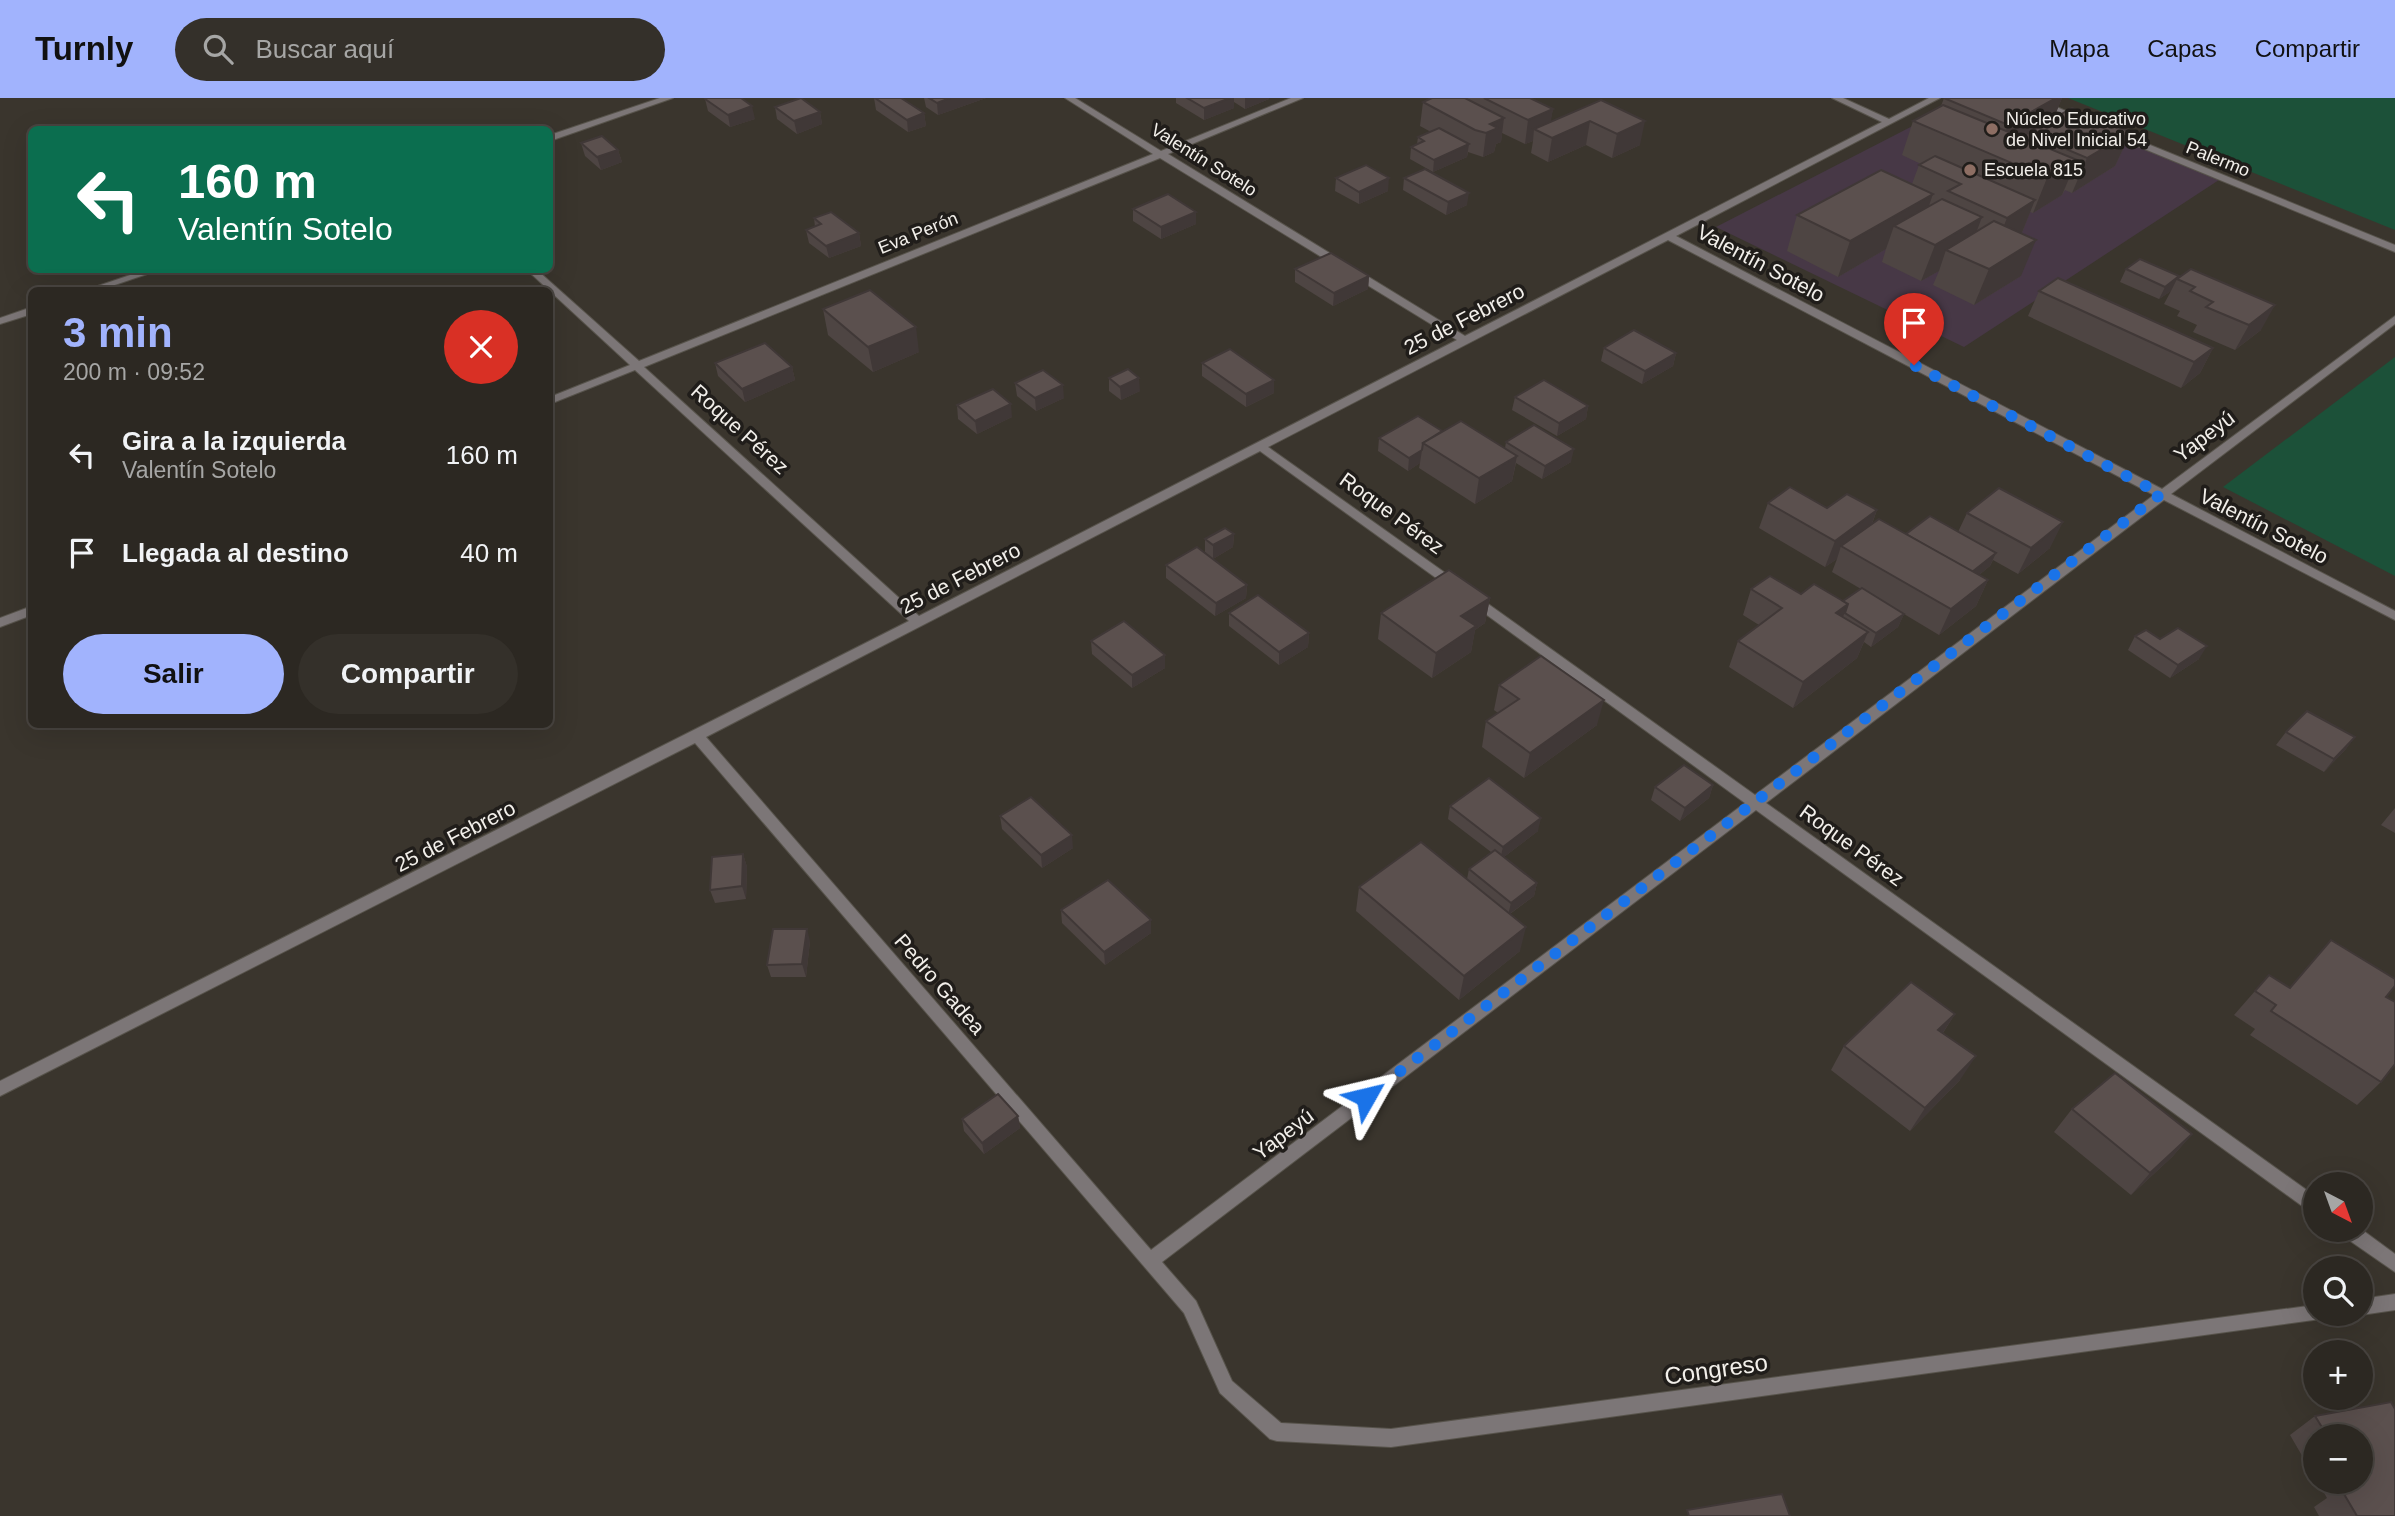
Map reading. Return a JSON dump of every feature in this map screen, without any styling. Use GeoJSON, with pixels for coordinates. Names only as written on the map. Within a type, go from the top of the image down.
{"type":"FeatureCollection","features":[{"type":"Feature","properties":{"kind":"street"},"geometry":{"type":"LineString","coordinates":[[553,137],[669,98]]}},
{"type":"Feature","properties":{"kind":"street","name":"Valentín Sotelo"},"geometry":{"type":"LineString","coordinates":[[1069,98],[1464,340]]}},
{"type":"Feature","properties":{"kind":"street","name":"Eva Perón"},"geometry":{"type":"LineString","coordinates":[[553,400],[1299,98]]}},
{"type":"Feature","properties":{"kind":"street"},"geometry":{"type":"LineString","coordinates":[[1836,98],[1889,122]]}},
{"type":"Feature","properties":{"kind":"street","name":"25 de Febrero"},"geometry":{"type":"LineString","coordinates":[[0,1089],[697,736],[1936,98]]}},
{"type":"Feature","properties":{"kind":"street"},"geometry":{"type":"LineString","coordinates":[[2028,98],[2092,124]]}},
{"type":"Feature","properties":{"kind":"street","name":"Palermo"},"geometry":{"type":"LineString","coordinates":[[2104,129],[2395,249]]}},
{"type":"Feature","properties":{"kind":"street","name":"Valentín Sotelo"},"geometry":{"type":"LineString","coordinates":[[1668,236],[2395,616]]}},
{"type":"Feature","properties":{"kind":"street"},"geometry":{"type":"LineString","coordinates":[[100,287],[145,273]]}},
{"type":"Feature","properties":{"kind":"street","name":"Roque Pérez"},"geometry":{"type":"LineString","coordinates":[[535,273],[551,287]]}},
{"type":"Feature","properties":{"kind":"street","name":"Roque Pérez"},"geometry":{"type":"LineString","coordinates":[[553,289],[918,622]]}},
{"type":"Feature","properties":{"kind":"street"},"geometry":{"type":"LineString","coordinates":[[0,321],[28,311]]}},
{"type":"Feature","properties":{"kind":"street","name":"Yapeyú"},"geometry":{"type":"LineString","coordinates":[[1150,1261],[2395,319]]}},
{"type":"Feature","properties":{"kind":"street","name":"Roque Pérez"},"geometry":{"type":"LineString","coordinates":[[1260,446],[2303,1197]]}},
{"type":"Feature","properties":{"kind":"street"},"geometry":{"type":"LineString","coordinates":[[0,623],[28,612]]}},
{"type":"Feature","properties":{"kind":"street","name":"Pedro Gadea"},"geometry":{"type":"LineString","coordinates":[[697,736],[1150,1261]]}},
{"type":"Feature","properties":{"kind":"street"},"geometry":{"type":"LineString","coordinates":[[2365,1242],[2395,1264]]}},
{"type":"Feature","properties":{"kind":"street","name":"Congreso"},"geometry":{"type":"LineString","coordinates":[[1150,1261],[1190,1307],[1226,1387],[1277,1432],[1391,1438],[2303,1315]]}},
{"type":"Feature","properties":{"kind":"street"},"geometry":{"type":"LineString","coordinates":[[2373,1305],[2395,1302]]}},
{"type":"Feature","properties":{"kind":"shaded area"},"geometry":{"type":"Polygon","coordinates":[[[1967,98],[2031,98],[2225,176],[1964,347],[1716,227],[1967,98]]]}},
{"type":"Feature","properties":{"kind":"green space"},"geometry":{"type":"Polygon","coordinates":[[[2068,98],[2395,98],[2395,230],[2068,98]]]}},
{"type":"Feature","properties":{"kind":"green space"},"geometry":{"type":"Polygon","coordinates":[[[2395,357],[2395,576],[2223,487],[2395,357]]]}},
{"type":"Feature","properties":{"kind":"building"},"geometry":{"type":"Polygon","coordinates":[[[741,98],[752,106],[728,115],[705,99],[741,98]]]}},
{"type":"Feature","properties":{"kind":"building"},"geometry":{"type":"Polygon","coordinates":[[[801,98],[820,112],[794,121],[775,107],[801,98]]]}},
{"type":"Feature","properties":{"kind":"building"},"geometry":{"type":"Polygon","coordinates":[[[875,98],[901,98],[924,113],[907,120],[875,98]]]}},
{"type":"Feature","properties":{"kind":"building"},"geometry":{"type":"Polygon","coordinates":[[[929,98],[950,98],[937,103],[929,98]]]}},
{"type":"Feature","properties":{"kind":"building"},"geometry":{"type":"Polygon","coordinates":[[[1187,98],[1230,98],[1204,108],[1187,98]]]}},
{"type":"Feature","properties":{"kind":"building"},"geometry":{"type":"Polygon","coordinates":[[[1432,98],[1465,98],[1504,118],[1490,124],[1498,128],[1486,133],[1475,130],[1423,102],[1432,98]]]}},
{"type":"Feature","properties":{"kind":"building"},"geometry":{"type":"Polygon","coordinates":[[[1484,98],[1530,98],[1553,109],[1528,120],[1484,98]]]}},
{"type":"Feature","properties":{"kind":"building"},"geometry":{"type":"Polygon","coordinates":[[[1944,98],[2056,98],[2008,125],[1944,98]]]}},
{"type":"Feature","properties":{"kind":"building"},"geometry":{"type":"Polygon","coordinates":[[[1601,100],[1645,121],[1617,134],[1590,121],[1552,138],[1534,129],[1601,100]]]}},
{"type":"Feature","properties":{"kind":"building"},"geometry":{"type":"Polygon","coordinates":[[[1943,105],[2077,160],[2047,178],[1913,121],[1943,105]]]}},
{"type":"Feature","properties":{"kind":"building"},"geometry":{"type":"Polygon","coordinates":[[[2072,108],[2131,132],[2087,158],[2028,133],[2072,108]]]}},
{"type":"Feature","properties":{"kind":"building"},"geometry":{"type":"Polygon","coordinates":[[[1439,128],[1469,144],[1434,160],[1411,147],[1424,141],[1418,137],[1439,128]]]}},
{"type":"Feature","properties":{"kind":"building"},"geometry":{"type":"Polygon","coordinates":[[[602,136],[618,150],[597,157],[581,143],[602,136]]]}},
{"type":"Feature","properties":{"kind":"building"},"geometry":{"type":"Polygon","coordinates":[[[1935,156],[2035,200],[2007,218],[1948,191],[1961,184],[1919,165],[1935,156]]]}},
{"type":"Feature","properties":{"kind":"building"},"geometry":{"type":"Polygon","coordinates":[[[1366,165],[1389,178],[1359,192],[1336,178],[1366,165]]]}},
{"type":"Feature","properties":{"kind":"building"},"geometry":{"type":"Polygon","coordinates":[[[1425,169],[1469,193],[1448,202],[1404,178],[1425,169]]]}},
{"type":"Feature","properties":{"kind":"building"},"geometry":{"type":"Polygon","coordinates":[[[1881,170],[1933,194],[1850,241],[1797,215],[1881,170]]]}},
{"type":"Feature","properties":{"kind":"building"},"geometry":{"type":"Polygon","coordinates":[[[1168,194],[1196,212],[1161,227],[1133,209],[1168,194]]]}},
{"type":"Feature","properties":{"kind":"building"},"geometry":{"type":"Polygon","coordinates":[[[1942,199],[1982,217],[1935,245],[1894,226],[1942,199]]]}},
{"type":"Feature","properties":{"kind":"building"},"geometry":{"type":"Polygon","coordinates":[[[831,212],[859,233],[826,246],[806,230],[821,224],[814,218],[831,212]]]}},
{"type":"Feature","properties":{"kind":"building"},"geometry":{"type":"Polygon","coordinates":[[[1994,221],[2036,240],[1989,269],[1946,250],[1994,221]]]}},
{"type":"Feature","properties":{"kind":"building"},"geometry":{"type":"Polygon","coordinates":[[[1331,253],[1369,276],[1334,293],[1295,269],[1331,253]]]}},
{"type":"Feature","properties":{"kind":"building"},"geometry":{"type":"Polygon","coordinates":[[[2140,259],[2179,276],[2165,287],[2126,269],[2140,259]]]}},
{"type":"Feature","properties":{"kind":"building"},"geometry":{"type":"Polygon","coordinates":[[[2191,269],[2275,305],[2249,325],[2206,307],[2213,302],[2190,291],[2195,287],[2177,279],[2191,269]]]}},
{"type":"Feature","properties":{"kind":"building"},"geometry":{"type":"Polygon","coordinates":[[[2058,278],[2213,348],[2194,362],[2039,291],[2058,278]]]}},
{"type":"Feature","properties":{"kind":"building"},"geometry":{"type":"Polygon","coordinates":[[[870,290],[916,327],[868,347],[823,309],[870,290]]]}},
{"type":"Feature","properties":{"kind":"building"},"geometry":{"type":"Polygon","coordinates":[[[1634,330],[1676,353],[1645,371],[1604,348],[1634,330]]]}},
{"type":"Feature","properties":{"kind":"building"},"geometry":{"type":"Polygon","coordinates":[[[765,343],[792,367],[742,389],[715,363],[765,343]]]}},
{"type":"Feature","properties":{"kind":"building"},"geometry":{"type":"Polygon","coordinates":[[[1230,349],[1274,380],[1246,394],[1202,363],[1230,349]]]}},
{"type":"Feature","properties":{"kind":"building"},"geometry":{"type":"Polygon","coordinates":[[[1128,369],[1139,378],[1120,387],[1109,378],[1128,369]]]}},
{"type":"Feature","properties":{"kind":"building"},"geometry":{"type":"Polygon","coordinates":[[[1043,370],[1063,385],[1035,398],[1015,383],[1043,370]]]}},
{"type":"Feature","properties":{"kind":"building"},"geometry":{"type":"Polygon","coordinates":[[[1544,380],[1588,406],[1559,423],[1515,397],[1544,380]]]}},
{"type":"Feature","properties":{"kind":"building"},"geometry":{"type":"Polygon","coordinates":[[[993,389],[1011,404],[975,421],[957,405],[993,389]]]}},
{"type":"Feature","properties":{"kind":"building"},"geometry":{"type":"Polygon","coordinates":[[[1418,416],[1442,431],[1423,443],[1422,450],[1409,458],[1379,438],[1418,416]]]}},
{"type":"Feature","properties":{"kind":"building"},"geometry":{"type":"Polygon","coordinates":[[[1461,421],[1517,456],[1479,478],[1423,443],[1461,421]]]}},
{"type":"Feature","properties":{"kind":"building"},"geometry":{"type":"Polygon","coordinates":[[[1534,425],[1574,449],[1545,466],[1506,442],[1534,425]]]}},
{"type":"Feature","properties":{"kind":"building"},"geometry":{"type":"Polygon","coordinates":[[[1790,487],[1827,508],[1847,494],[1877,510],[1835,541],[1768,503],[1790,487]]]}},
{"type":"Feature","properties":{"kind":"building"},"geometry":{"type":"Polygon","coordinates":[[[1999,488],[2063,522],[2031,548],[1967,513],[1999,488]]]}},
{"type":"Feature","properties":{"kind":"building"},"geometry":{"type":"Polygon","coordinates":[[[1930,516],[1996,553],[1972,572],[1906,534],[1930,516]]]}},
{"type":"Feature","properties":{"kind":"building"},"geometry":{"type":"Polygon","coordinates":[[[1879,519],[1988,580],[1951,609],[1841,546],[1879,519]]]}},
{"type":"Feature","properties":{"kind":"building"},"geometry":{"type":"Polygon","coordinates":[[[1225,528],[1234,534],[1213,545],[1205,539],[1225,528]]]}},
{"type":"Feature","properties":{"kind":"building"},"geometry":{"type":"Polygon","coordinates":[[[1197,547],[1247,585],[1216,603],[1166,565],[1197,547]]]}},
{"type":"Feature","properties":{"kind":"building"},"geometry":{"type":"Polygon","coordinates":[[[1449,570],[1490,598],[1461,616],[1476,626],[1436,653],[1381,613],[1449,570]]]}},
{"type":"Feature","properties":{"kind":"building"},"geometry":{"type":"Polygon","coordinates":[[[1770,576],[1801,594],[1814,584],[1848,604],[1836,613],[1868,632],[1803,682],[1738,641],[1782,608],[1751,589],[1770,576]]]}},
{"type":"Feature","properties":{"kind":"building"},"geometry":{"type":"Polygon","coordinates":[[[1862,588],[1904,614],[1876,633],[1845,613],[1848,604],[1843,601],[1862,588]]]}},
{"type":"Feature","properties":{"kind":"building"},"geometry":{"type":"Polygon","coordinates":[[[1258,595],[1309,633],[1279,652],[1229,613],[1258,595]]]}},
{"type":"Feature","properties":{"kind":"building"},"geometry":{"type":"Polygon","coordinates":[[[1124,621],[1165,655],[1132,675],[1091,641],[1124,621]]]}},
{"type":"Feature","properties":{"kind":"building"},"geometry":{"type":"Polygon","coordinates":[[[2178,628],[2207,646],[2178,665],[2135,636],[2146,630],[2160,639],[2178,628]]]}},
{"type":"Feature","properties":{"kind":"building"},"geometry":{"type":"Polygon","coordinates":[[[1541,656],[1604,700],[1530,753],[1486,721],[1519,699],[1499,685],[1541,656]]]}},
{"type":"Feature","properties":{"kind":"building"},"geometry":{"type":"Polygon","coordinates":[[[2307,711],[2355,737],[2334,759],[2286,732],[2307,711]]]}},
{"type":"Feature","properties":{"kind":"building"},"geometry":{"type":"Polygon","coordinates":[[[1684,765],[1713,785],[1685,808],[1655,787],[1684,765]]]}},
{"type":"Feature","properties":{"kind":"building"},"geometry":{"type":"Polygon","coordinates":[[[1489,778],[1541,818],[1503,847],[1450,806],[1489,778]]]}},
{"type":"Feature","properties":{"kind":"building"},"geometry":{"type":"Polygon","coordinates":[[[1031,797],[1072,835],[1041,855],[1000,816],[1031,797]]]}},
{"type":"Feature","properties":{"kind":"building"},"geometry":{"type":"Polygon","coordinates":[[[1421,842],[1526,927],[1464,976],[1359,887],[1421,842]]]}},
{"type":"Feature","properties":{"kind":"building"},"geometry":{"type":"Polygon","coordinates":[[[1495,850],[1537,883],[1511,903],[1469,869],[1495,850]]]}},
{"type":"Feature","properties":{"kind":"building"},"geometry":{"type":"Polygon","coordinates":[[[743,854],[742,886],[710,890],[712,857],[743,854]]]}},
{"type":"Feature","properties":{"kind":"building"},"geometry":{"type":"Polygon","coordinates":[[[1108,880],[1151,920],[1104,952],[1061,910],[1108,880]]]}},
{"type":"Feature","properties":{"kind":"building"},"geometry":{"type":"Polygon","coordinates":[[[773,929],[807,929],[802,964],[767,965],[773,929]]]}},
{"type":"Feature","properties":{"kind":"building"},"geometry":{"type":"Polygon","coordinates":[[[2331,940],[2395,979],[2395,986],[2386,997],[2395,1002],[2395,1064],[2381,1082],[2271,1011],[2276,1005],[2255,991],[2269,975],[2290,988],[2331,940]]]}},
{"type":"Feature","properties":{"kind":"building"},"geometry":{"type":"Polygon","coordinates":[[[1911,982],[1955,1014],[1938,1030],[1976,1056],[1925,1108],[1844,1046],[1911,982]]]}},
{"type":"Feature","properties":{"kind":"building"},"geometry":{"type":"Polygon","coordinates":[[[2115,1073],[2192,1134],[2150,1173],[2072,1109],[2115,1073]]]}},
{"type":"Feature","properties":{"kind":"building"},"geometry":{"type":"Polygon","coordinates":[[[998,1094],[1018,1116],[982,1143],[962,1119],[998,1094]]]}},
{"type":"Feature","properties":{"kind":"building"},"geometry":{"type":"Polygon","coordinates":[[[2391,1402],[2395,1409],[2395,1516],[2357,1516],[2344,1494],[2373,1494],[2373,1424],[2320,1424],[2315,1416],[2348,1410],[2373,1410],[2373,1405],[2391,1402]]]}},
{"type":"Feature","properties":{"kind":"building"},"geometry":{"type":"Polygon","coordinates":[[[1782,1494],[1790,1516],[1689,1516],[1687,1510],[1782,1494]]]}},
{"type":"Feature","properties":{"kind":"place","name":"Núcleo Educativo de Nivel Inicial 54"},"geometry":{"type":"Point","coordinates":[1992,129]}},
{"type":"Feature","properties":{"kind":"place","name":"Escuela 815"},"geometry":{"type":"Point","coordinates":[1970,170]}},
{"type":"Feature","properties":{"kind":"route"},"geometry":{"type":"LineString","coordinates":[[1366,1097],[2161,494],[1914,365]]}}]}
